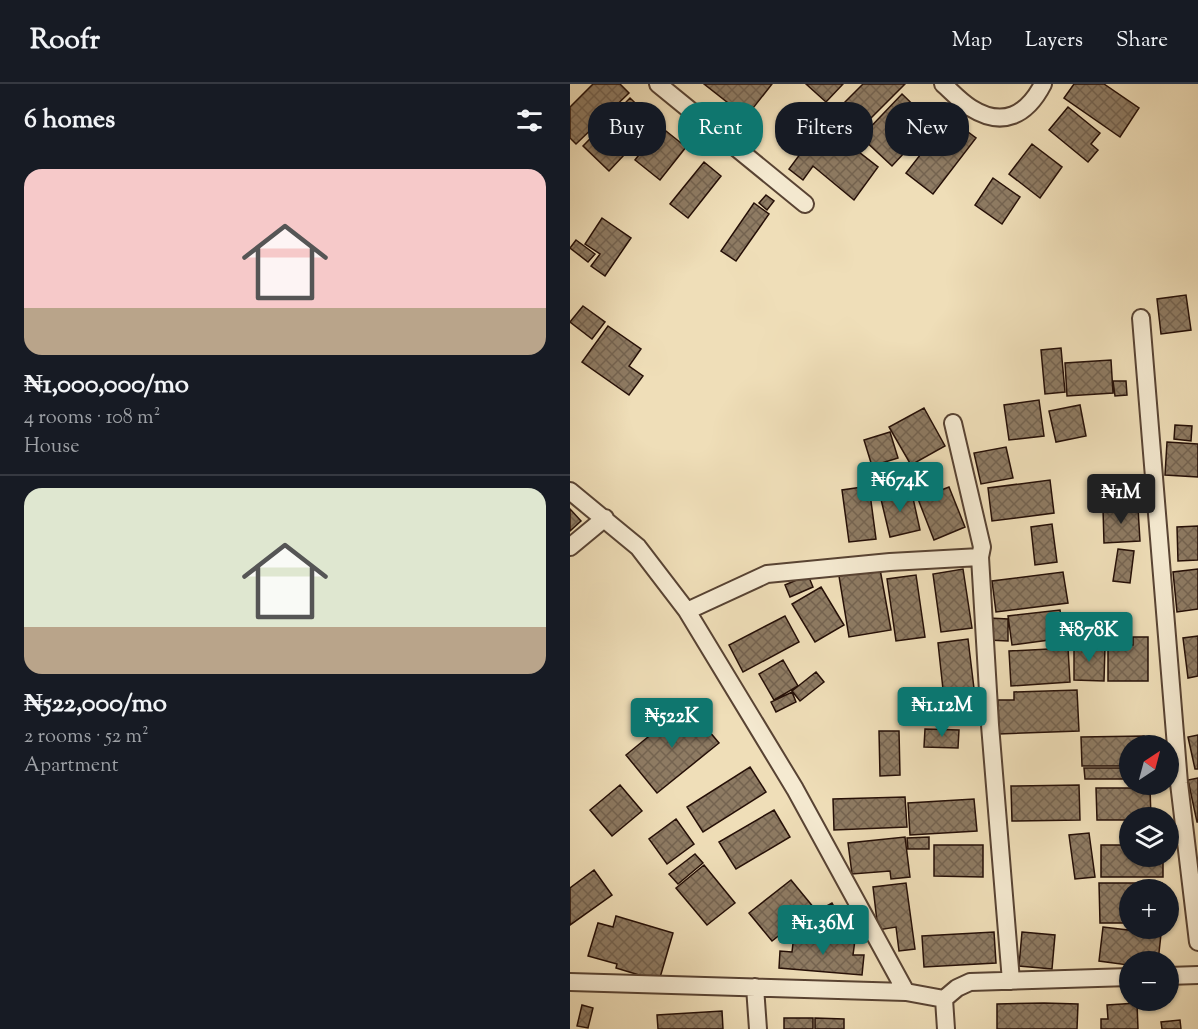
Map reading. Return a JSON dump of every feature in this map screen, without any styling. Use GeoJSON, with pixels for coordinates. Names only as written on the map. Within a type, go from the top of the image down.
{"type":"FeatureCollection","features":[{"type":"Feature","properties":{"kind":"street"},"geometry":{"type":"LineString","coordinates":[[658,84],[805,204]]}},
{"type":"Feature","properties":{"kind":"street"},"geometry":{"type":"LineString","coordinates":[[943,84],[970,108],[986,115],[1004,118],[1022,112],[1043,84]]}},
{"type":"Feature","properties":{"kind":"street"},"geometry":{"type":"LineString","coordinates":[[1141,318],[1179,783],[1198,942]]}},
{"type":"Feature","properties":{"kind":"street"},"geometry":{"type":"LineString","coordinates":[[953,423],[982,548],[980,558],[990,725],[1011,981]]}},
{"type":"Feature","properties":{"kind":"street"},"geometry":{"type":"LineString","coordinates":[[570,490],[638,547],[687,611],[795,789],[906,992]]}},
{"type":"Feature","properties":{"kind":"street"},"geometry":{"type":"LineString","coordinates":[[570,547],[604,518]]}},
{"type":"Feature","properties":{"kind":"street"},"geometry":{"type":"LineString","coordinates":[[687,611],[767,574],[890,562],[980,558]]}},
{"type":"Feature","properties":{"kind":"street"},"geometry":{"type":"LineString","coordinates":[[1179,976],[1198,975]]}},
{"type":"Feature","properties":{"kind":"street"},"geometry":{"type":"LineString","coordinates":[[944,999],[957,988],[970,982],[1119,977]]}},
{"type":"Feature","properties":{"kind":"street"},"geometry":{"type":"LineString","coordinates":[[570,982],[906,992],[944,999]]}},
{"type":"Feature","properties":{"kind":"street"},"geometry":{"type":"LineString","coordinates":[[755,987],[758,1029]]}},
{"type":"Feature","properties":{"kind":"street"},"geometry":{"type":"LineString","coordinates":[[944,999],[946,1029]]}},
{"type":"Feature","properties":{"kind":"building"},"geometry":{"type":"Polygon","coordinates":[[[593,84],[620,84],[629,93],[620,102],[588,102],[588,132],[576,144],[570,138],[570,107],[593,84]]]}},
{"type":"Feature","properties":{"kind":"building"},"geometry":{"type":"Polygon","coordinates":[[[704,84],[772,84],[758,102],[727,102],[704,84]]]}},
{"type":"Feature","properties":{"kind":"building"},"geometry":{"type":"Polygon","coordinates":[[[806,84],[843,84],[826,102],[806,84]]]}},
{"type":"Feature","properties":{"kind":"building"},"geometry":{"type":"Polygon","coordinates":[[[863,84],[905,84],[873,116],[873,102],[845,102],[863,84]]]}},
{"type":"Feature","properties":{"kind":"building"},"geometry":{"type":"Polygon","coordinates":[[[1074,84],[1104,84],[1139,108],[1120,137],[1064,98],[1074,84]]]}},
{"type":"Feature","properties":{"kind":"building"},"geometry":{"type":"Polygon","coordinates":[[[902,94],[910,102],[894,102],[902,94]]]}},
{"type":"Feature","properties":{"kind":"building"},"geometry":{"type":"Polygon","coordinates":[[[1068,107],[1100,133],[1091,144],[1098,150],[1088,162],[1049,130],[1068,107]]]}},
{"type":"Feature","properties":{"kind":"building"},"geometry":{"type":"Polygon","coordinates":[[[885,112],[885,156],[901,156],[892,166],[873,148],[873,124],[885,112]]]}},
{"type":"Feature","properties":{"kind":"building"},"geometry":{"type":"Polygon","coordinates":[[[666,131],[678,141],[679,156],[660,180],[635,160],[638,156],[666,156],[666,131]]]}},
{"type":"Feature","properties":{"kind":"building"},"geometry":{"type":"Polygon","coordinates":[[[969,133],[976,138],[969,147],[969,133]]]}},
{"type":"Feature","properties":{"kind":"building"},"geometry":{"type":"Polygon","coordinates":[[[588,141],[588,151],[583,146],[588,141]]]}},
{"type":"Feature","properties":{"kind":"building"},"geometry":{"type":"Polygon","coordinates":[[[1032,144],[1062,167],[1040,198],[1009,174],[1032,144]]]}},
{"type":"Feature","properties":{"kind":"building"},"geometry":{"type":"Polygon","coordinates":[[[593,156],[623,156],[609,171],[593,156]]]}},
{"type":"Feature","properties":{"kind":"building"},"geometry":{"type":"Polygon","coordinates":[[[799,156],[864,156],[878,167],[854,200],[813,166],[803,180],[789,169],[799,156]]]}},
{"type":"Feature","properties":{"kind":"building"},"geometry":{"type":"Polygon","coordinates":[[[919,156],[962,156],[933,194],[906,173],[919,156]]]}},
{"type":"Feature","properties":{"kind":"building"},"geometry":{"type":"Polygon","coordinates":[[[704,162],[721,176],[688,218],[670,204],[704,162]]]}},
{"type":"Feature","properties":{"kind":"building"},"geometry":{"type":"Polygon","coordinates":[[[993,178],[1020,197],[1002,224],[975,205],[993,178]]]}},
{"type":"Feature","properties":{"kind":"building"},"geometry":{"type":"Polygon","coordinates":[[[766,195],[774,201],[767,210],[759,203],[766,195]]]}},
{"type":"Feature","properties":{"kind":"building"},"geometry":{"type":"Polygon","coordinates":[[[754,203],[769,214],[736,261],[721,251],[754,203]]]}},
{"type":"Feature","properties":{"kind":"building"},"geometry":{"type":"Polygon","coordinates":[[[602,218],[631,238],[605,276],[591,266],[600,254],[585,244],[602,218]]]}},
{"type":"Feature","properties":{"kind":"building"},"geometry":{"type":"Polygon","coordinates":[[[576,240],[595,254],[588,262],[570,248],[576,240]]]}},
{"type":"Feature","properties":{"kind":"building"},"geometry":{"type":"Polygon","coordinates":[[[1186,295],[1191,330],[1161,334],[1157,299],[1186,295]]]}},
{"type":"Feature","properties":{"kind":"building"},"geometry":{"type":"Polygon","coordinates":[[[583,306],[605,322],[592,339],[570,322],[583,306]]]}},
{"type":"Feature","properties":{"kind":"building"},"geometry":{"type":"Polygon","coordinates":[[[608,326],[641,349],[629,366],[643,376],[629,395],[582,362],[608,326]]]}},
{"type":"Feature","properties":{"kind":"building"},"geometry":{"type":"Polygon","coordinates":[[[1061,348],[1065,392],[1045,394],[1041,350],[1061,348]]]}},
{"type":"Feature","properties":{"kind":"building"},"geometry":{"type":"Polygon","coordinates":[[[1111,360],[1113,393],[1067,396],[1065,363],[1111,360]]]}},
{"type":"Feature","properties":{"kind":"building"},"geometry":{"type":"Polygon","coordinates":[[[1113,381],[1126,381],[1127,395],[1115,396],[1113,381]]]}},
{"type":"Feature","properties":{"kind":"building"},"geometry":{"type":"Polygon","coordinates":[[[1039,400],[1044,436],[1009,440],[1004,405],[1039,400]]]}},
{"type":"Feature","properties":{"kind":"building"},"geometry":{"type":"Polygon","coordinates":[[[1080,405],[1086,436],[1056,442],[1049,411],[1080,405]]]}},
{"type":"Feature","properties":{"kind":"building"},"geometry":{"type":"Polygon","coordinates":[[[924,408],[945,446],[911,465],[889,427],[924,408]]]}},
{"type":"Feature","properties":{"kind":"building"},"geometry":{"type":"Polygon","coordinates":[[[1175,425],[1192,426],[1191,441],[1174,439],[1175,425]]]}},
{"type":"Feature","properties":{"kind":"building"},"geometry":{"type":"Polygon","coordinates":[[[890,432],[898,458],[872,466],[864,440],[890,432]]]}},
{"type":"Feature","properties":{"kind":"building"},"geometry":{"type":"Polygon","coordinates":[[[1167,442],[1198,444],[1198,477],[1165,475],[1167,442]]]}},
{"type":"Feature","properties":{"kind":"building"},"geometry":{"type":"Polygon","coordinates":[[[1006,447],[1013,478],[981,484],[974,453],[1006,447]]]}},
{"type":"Feature","properties":{"kind":"building"},"geometry":{"type":"Polygon","coordinates":[[[1050,480],[1054,513],[992,521],[988,488],[1050,480]]]}},
{"type":"Feature","properties":{"kind":"building"},"geometry":{"type":"Polygon","coordinates":[[[869,486],[876,539],[849,542],[842,490],[869,486]]]}},
{"type":"Feature","properties":{"kind":"building"},"geometry":{"type":"Polygon","coordinates":[[[949,487],[965,527],[934,540],[918,499],[949,487]]]}},
{"type":"Feature","properties":{"kind":"building"},"geometry":{"type":"Polygon","coordinates":[[[911,489],[920,530],[890,537],[880,495],[911,489]]]}},
{"type":"Feature","properties":{"kind":"building"},"geometry":{"type":"Polygon","coordinates":[[[1138,508],[1140,541],[1104,543],[1103,509],[1138,508]]]}},
{"type":"Feature","properties":{"kind":"building"},"geometry":{"type":"Polygon","coordinates":[[[570,509],[581,521],[570,531],[570,509]]]}},
{"type":"Feature","properties":{"kind":"building"},"geometry":{"type":"Polygon","coordinates":[[[1052,524],[1057,562],[1035,565],[1031,527],[1052,524]]]}},
{"type":"Feature","properties":{"kind":"building"},"geometry":{"type":"Polygon","coordinates":[[[1198,526],[1198,560],[1178,561],[1177,527],[1198,526]]]}},
{"type":"Feature","properties":{"kind":"building"},"geometry":{"type":"Polygon","coordinates":[[[1118,549],[1134,551],[1130,583],[1113,581],[1118,549]]]}},
{"type":"Feature","properties":{"kind":"building"},"geometry":{"type":"Polygon","coordinates":[[[880,569],[891,630],[849,637],[839,576],[880,569]]]}},
{"type":"Feature","properties":{"kind":"building"},"geometry":{"type":"Polygon","coordinates":[[[963,569],[972,628],[941,632],[933,574],[963,569]]]}},
{"type":"Feature","properties":{"kind":"building"},"geometry":{"type":"Polygon","coordinates":[[[1198,569],[1198,609],[1177,612],[1173,572],[1198,569]]]}},
{"type":"Feature","properties":{"kind":"building"},"geometry":{"type":"Polygon","coordinates":[[[1063,572],[1068,603],[996,612],[992,581],[1063,572]]]}},
{"type":"Feature","properties":{"kind":"building"},"geometry":{"type":"Polygon","coordinates":[[[808,575],[813,587],[790,597],[785,585],[808,575]]]}},
{"type":"Feature","properties":{"kind":"building"},"geometry":{"type":"Polygon","coordinates":[[[916,575],[925,637],[896,641],[887,579],[916,575]]]}},
{"type":"Feature","properties":{"kind":"building"},"geometry":{"type":"Polygon","coordinates":[[[821,587],[844,625],[815,642],[792,604],[821,587]]]}},
{"type":"Feature","properties":{"kind":"building"},"geometry":{"type":"Polygon","coordinates":[[[1060,610],[1064,638],[1012,645],[1008,616],[1060,610]]]}},
{"type":"Feature","properties":{"kind":"building"},"geometry":{"type":"Polygon","coordinates":[[[785,616],[799,642],[743,672],[729,645],[785,616]]]}},
{"type":"Feature","properties":{"kind":"building"},"geometry":{"type":"Polygon","coordinates":[[[989,618],[1008,619],[1008,641],[988,640],[989,618]]]}},
{"type":"Feature","properties":{"kind":"building"},"geometry":{"type":"Polygon","coordinates":[[[1198,636],[1198,676],[1188,678],[1183,638],[1198,636]]]}},
{"type":"Feature","properties":{"kind":"building"},"geometry":{"type":"Polygon","coordinates":[[[1133,637],[1148,637],[1148,681],[1108,681],[1108,645],[1133,645],[1133,637]]]}},
{"type":"Feature","properties":{"kind":"building"},"geometry":{"type":"Polygon","coordinates":[[[968,639],[976,705],[945,708],[938,643],[968,639]]]}},
{"type":"Feature","properties":{"kind":"building"},"geometry":{"type":"Polygon","coordinates":[[[1074,645],[1105,646],[1104,681],[1074,680],[1074,645]]]}},
{"type":"Feature","properties":{"kind":"building"},"geometry":{"type":"Polygon","coordinates":[[[1068,648],[1070,682],[1011,686],[1009,651],[1068,648]]]}},
{"type":"Feature","properties":{"kind":"building"},"geometry":{"type":"Polygon","coordinates":[[[783,660],[798,686],[774,700],[759,674],[783,660]]]}},
{"type":"Feature","properties":{"kind":"building"},"geometry":{"type":"Polygon","coordinates":[[[816,672],[824,682],[800,701],[792,691],[816,672]]]}},
{"type":"Feature","properties":{"kind":"building"},"geometry":{"type":"Polygon","coordinates":[[[1077,690],[1079,731],[999,734],[998,700],[1014,700],[1014,692],[1077,690]]]}},
{"type":"Feature","properties":{"kind":"building"},"geometry":{"type":"Polygon","coordinates":[[[792,692],[796,702],[776,712],[771,702],[792,692]]]}},
{"type":"Feature","properties":{"kind":"building"},"geometry":{"type":"Polygon","coordinates":[[[687,705],[719,743],[657,793],[626,755],[687,705]]]}},
{"type":"Feature","properties":{"kind":"building"},"geometry":{"type":"Polygon","coordinates":[[[925,729],[959,730],[958,748],[924,747],[925,729]]]}},
{"type":"Feature","properties":{"kind":"building"},"geometry":{"type":"Polygon","coordinates":[[[879,731],[899,731],[900,775],[880,776],[879,731]]]}},
{"type":"Feature","properties":{"kind":"building"},"geometry":{"type":"Polygon","coordinates":[[[1198,735],[1198,769],[1195,769],[1188,737],[1198,735]]]}},
{"type":"Feature","properties":{"kind":"building"},"geometry":{"type":"Polygon","coordinates":[[[1119,736],[1119,766],[1082,766],[1081,737],[1119,736]]]}},
{"type":"Feature","properties":{"kind":"building"},"geometry":{"type":"Polygon","coordinates":[[[750,767],[766,792],[703,832],[687,807],[750,767]]]}},
{"type":"Feature","properties":{"kind":"building"},"geometry":{"type":"Polygon","coordinates":[[[1084,768],[1119,768],[1119,779],[1085,779],[1084,768]]]}},
{"type":"Feature","properties":{"kind":"building"},"geometry":{"type":"Polygon","coordinates":[[[1198,778],[1198,822],[1197,822],[1188,780],[1198,778]]]}},
{"type":"Feature","properties":{"kind":"building"},"geometry":{"type":"Polygon","coordinates":[[[620,785],[642,811],[612,836],[590,810],[620,785]]]}},
{"type":"Feature","properties":{"kind":"building"},"geometry":{"type":"Polygon","coordinates":[[[1079,785],[1080,820],[1012,821],[1011,786],[1079,785]]]}},
{"type":"Feature","properties":{"kind":"building"},"geometry":{"type":"Polygon","coordinates":[[[1096,788],[1119,788],[1119,795],[1150,795],[1151,807],[1119,807],[1119,820],[1097,820],[1096,788]]]}},
{"type":"Feature","properties":{"kind":"building"},"geometry":{"type":"Polygon","coordinates":[[[905,797],[907,827],[834,830],[833,799],[905,797]]]}},
{"type":"Feature","properties":{"kind":"building"},"geometry":{"type":"Polygon","coordinates":[[[974,799],[977,831],[910,835],[908,803],[974,799]]]}},
{"type":"Feature","properties":{"kind":"building"},"geometry":{"type":"Polygon","coordinates":[[[774,810],[790,837],[736,869],[719,842],[774,810]]]}},
{"type":"Feature","properties":{"kind":"building"},"geometry":{"type":"Polygon","coordinates":[[[676,819],[694,844],[667,864],[649,839],[676,819]]]}},
{"type":"Feature","properties":{"kind":"building"},"geometry":{"type":"Polygon","coordinates":[[[1089,833],[1095,877],[1075,879],[1069,835],[1089,833]]]}},
{"type":"Feature","properties":{"kind":"building"},"geometry":{"type":"Polygon","coordinates":[[[905,837],[910,877],[891,879],[890,871],[852,874],[848,843],[905,837]]]}},
{"type":"Feature","properties":{"kind":"building"},"geometry":{"type":"Polygon","coordinates":[[[929,837],[929,849],[908,849],[907,838],[929,837]]]}},
{"type":"Feature","properties":{"kind":"building"},"geometry":{"type":"Polygon","coordinates":[[[934,845],[983,845],[983,877],[934,876],[934,845]]]}},
{"type":"Feature","properties":{"kind":"building"},"geometry":{"type":"Polygon","coordinates":[[[1101,845],[1119,845],[1119,867],[1163,867],[1163,877],[1101,877],[1101,845]]]}},
{"type":"Feature","properties":{"kind":"building"},"geometry":{"type":"Polygon","coordinates":[[[695,854],[703,863],[678,884],[669,874],[695,854]]]}},
{"type":"Feature","properties":{"kind":"building"},"geometry":{"type":"Polygon","coordinates":[[[704,865],[735,903],[707,925],[676,888],[704,865]]]}},
{"type":"Feature","properties":{"kind":"building"},"geometry":{"type":"Polygon","coordinates":[[[594,870],[612,895],[570,925],[570,888],[594,870]]]}},
{"type":"Feature","properties":{"kind":"building"},"geometry":{"type":"Polygon","coordinates":[[[791,880],[814,908],[772,941],[749,913],[791,880]]]}},
{"type":"Feature","properties":{"kind":"building"},"geometry":{"type":"Polygon","coordinates":[[[906,883],[915,949],[899,951],[896,927],[878,930],[873,887],[906,883]]]}},
{"type":"Feature","properties":{"kind":"building"},"geometry":{"type":"Polygon","coordinates":[[[1099,883],[1119,883],[1119,923],[1100,923],[1099,883]]]}},
{"type":"Feature","properties":{"kind":"building"},"geometry":{"type":"Polygon","coordinates":[[[832,903],[845,926],[834,932],[830,926],[813,936],[803,919],[832,903]]]}},
{"type":"Feature","properties":{"kind":"building"},"geometry":{"type":"Polygon","coordinates":[[[616,916],[673,933],[659,981],[616,968],[617,964],[588,956],[598,923],[613,927],[616,916]]]}},
{"type":"Feature","properties":{"kind":"building"},"geometry":{"type":"Polygon","coordinates":[[[1103,927],[1119,929],[1119,939],[1160,939],[1159,951],[1119,951],[1119,964],[1099,961],[1103,927]]]}},
{"type":"Feature","properties":{"kind":"building"},"geometry":{"type":"Polygon","coordinates":[[[994,932],[996,963],[924,967],[922,936],[994,932]]]}},
{"type":"Feature","properties":{"kind":"building"},"geometry":{"type":"Polygon","coordinates":[[[1022,932],[1055,935],[1052,969],[1019,966],[1022,932]]]}},
{"type":"Feature","properties":{"kind":"building"},"geometry":{"type":"Polygon","coordinates":[[[794,935],[855,940],[853,955],[864,955],[862,975],[779,968],[780,951],[792,952],[794,935]]]}},
{"type":"Feature","properties":{"kind":"building"},"geometry":{"type":"Polygon","coordinates":[[[997,1004],[1078,1004],[1077,1029],[997,1029],[997,1004]]]}},
{"type":"Feature","properties":{"kind":"building"},"geometry":{"type":"Polygon","coordinates":[[[1119,1004],[1119,1011],[1137,1011],[1138,1029],[1101,1029],[1101,1019],[1108,1019],[1107,1005],[1119,1004]]]}},
{"type":"Feature","properties":{"kind":"building"},"geometry":{"type":"Polygon","coordinates":[[[582,1005],[593,1008],[588,1028],[577,1026],[582,1005]]]}},
{"type":"Feature","properties":{"kind":"building"},"geometry":{"type":"Polygon","coordinates":[[[722,1011],[723,1029],[658,1029],[657,1015],[722,1011]]]}},
{"type":"Feature","properties":{"kind":"building"},"geometry":{"type":"Polygon","coordinates":[[[784,1018],[813,1018],[813,1029],[784,1029],[784,1018]]]}},
{"type":"Feature","properties":{"kind":"building"},"geometry":{"type":"Polygon","coordinates":[[[815,1018],[844,1019],[844,1029],[815,1029],[815,1018]]]}},
{"type":"Feature","properties":{"kind":"building"},"geometry":{"type":"Polygon","coordinates":[[[1180,1020],[1181,1029],[1162,1029],[1161,1022],[1180,1020]]]}}]}
